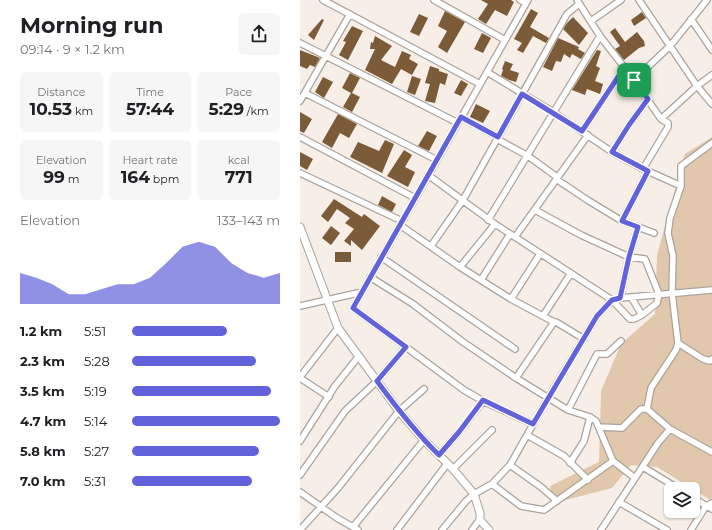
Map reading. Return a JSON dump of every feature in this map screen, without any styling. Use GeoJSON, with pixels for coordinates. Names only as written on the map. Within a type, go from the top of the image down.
{"type":"FeatureCollection","features":[{"type":"Feature","properties":{"kind":"street"},"geometry":{"type":"LineString","coordinates":[[323,0],[480,84]]}},
{"type":"Feature","properties":{"kind":"street"},"geometry":{"type":"LineString","coordinates":[[434,0],[505,40]]}},
{"type":"Feature","properties":{"kind":"street"},"geometry":{"type":"LineString","coordinates":[[520,0],[527,2],[353,308],[464,390],[533,424]]}},
{"type":"Feature","properties":{"kind":"street"},"geometry":{"type":"LineString","coordinates":[[591,21],[621,0]]}},
{"type":"Feature","properties":{"kind":"street"},"geometry":{"type":"LineString","coordinates":[[639,0],[697,86],[712,104]]}},
{"type":"Feature","properties":{"kind":"street"},"geometry":{"type":"LineString","coordinates":[[634,80],[670,46],[708,0]]}},
{"type":"Feature","properties":{"kind":"street"},"geometry":{"type":"LineString","coordinates":[[431,246],[463,200],[567,14],[578,2],[600,36],[648,99],[661,119],[668,122],[668,127],[645,170],[622,221]]}},
{"type":"Feature","properties":{"kind":"street"},"geometry":{"type":"LineString","coordinates":[[300,101],[350,14]]}},
{"type":"Feature","properties":{"kind":"street"},"geometry":{"type":"LineString","coordinates":[[691,20],[712,50]]}},
{"type":"Feature","properties":{"kind":"street"},"geometry":{"type":"LineString","coordinates":[[488,220],[600,36]]}},
{"type":"Feature","properties":{"kind":"street"},"geometry":{"type":"LineString","coordinates":[[300,43],[458,123]]}},
{"type":"Feature","properties":{"kind":"street"},"geometry":{"type":"LineString","coordinates":[[582,131],[624,68]]}},
{"type":"Feature","properties":{"kind":"street"},"geometry":{"type":"LineString","coordinates":[[487,72],[553,112],[612,152],[645,170],[681,186]]}},
{"type":"Feature","properties":{"kind":"street"},"geometry":{"type":"LineString","coordinates":[[661,119],[697,86],[712,76]]}},
{"type":"Feature","properties":{"kind":"street"},"geometry":{"type":"LineString","coordinates":[[305,93],[437,160]]}},
{"type":"Feature","properties":{"kind":"street"},"geometry":{"type":"LineString","coordinates":[[612,152],[648,99]]}},
{"type":"Feature","properties":{"kind":"street"},"geometry":{"type":"LineString","coordinates":[[461,117],[528,156],[589,201],[622,221],[654,233]]}},
{"type":"Feature","properties":{"kind":"street"},"geometry":{"type":"LineString","coordinates":[[482,280],[512,236],[535,210],[588,135]]}},
{"type":"Feature","properties":{"kind":"street"},"geometry":{"type":"LineString","coordinates":[[300,137],[415,198]]}},
{"type":"Feature","properties":{"kind":"street"},"geometry":{"type":"LineString","coordinates":[[647,409],[651,388],[676,350],[678,343],[672,293],[673,256],[668,233],[670,218],[681,186],[681,166],[712,143]]}},
{"type":"Feature","properties":{"kind":"street"},"geometry":{"type":"LineString","coordinates":[[300,173],[401,223],[460,267],[584,339]]}},
{"type":"Feature","properties":{"kind":"street"},"geometry":{"type":"LineString","coordinates":[[428,175],[488,220],[612,300],[630,319],[634,319],[642,315],[657,303],[659,294],[645,259],[629,257],[535,210]]}},
{"type":"Feature","properties":{"kind":"street"},"geometry":{"type":"LineString","coordinates":[[460,267],[495,224]]}},
{"type":"Feature","properties":{"kind":"street"},"geometry":{"type":"LineString","coordinates":[[300,227],[302,238],[338,328],[399,411],[474,494],[480,513],[480,520],[489,530]]}},
{"type":"Feature","properties":{"kind":"street"},"geometry":{"type":"LineString","coordinates":[[620,298],[629,257],[638,227]]}},
{"type":"Feature","properties":{"kind":"street"},"geometry":{"type":"LineString","coordinates":[[511,298],[540,254]]}},
{"type":"Feature","properties":{"kind":"street"},"geometry":{"type":"LineString","coordinates":[[381,257],[515,349]]}},
{"type":"Feature","properties":{"kind":"street"},"geometry":{"type":"LineString","coordinates":[[543,316],[571,273]]}},
{"type":"Feature","properties":{"kind":"street"},"geometry":{"type":"LineString","coordinates":[[370,277],[413,304],[463,342],[516,378],[568,410],[590,417],[596,421],[614,462],[635,478]]}},
{"type":"Feature","properties":{"kind":"street"},"geometry":{"type":"LineString","coordinates":[[442,530],[474,494],[492,484],[510,464],[597,316],[612,300],[659,294],[712,290]]}},
{"type":"Feature","properties":{"kind":"street"},"geometry":{"type":"LineString","coordinates":[[300,306],[362,292]]}},
{"type":"Feature","properties":{"kind":"street"},"geometry":{"type":"LineString","coordinates":[[631,297],[642,315]]}},
{"type":"Feature","properties":{"kind":"street"},"geometry":{"type":"LineString","coordinates":[[516,378],[554,322]]}},
{"type":"Feature","properties":{"kind":"street"},"geometry":{"type":"LineString","coordinates":[[329,397],[300,377],[338,328]]}},
{"type":"Feature","properties":{"kind":"street"},"geometry":{"type":"LineString","coordinates":[[568,410],[597,354],[607,354],[621,341]]}},
{"type":"Feature","properties":{"kind":"street"},"geometry":{"type":"LineString","coordinates":[[678,343],[703,359],[710,361],[712,359]]}},
{"type":"Feature","properties":{"kind":"street"},"geometry":{"type":"LineString","coordinates":[[300,475],[344,413],[377,381],[406,347]]}},
{"type":"Feature","properties":{"kind":"street"},"geometry":{"type":"LineString","coordinates":[[300,441],[335,386],[358,356]]}},
{"type":"Feature","properties":{"kind":"street"},"geometry":{"type":"LineString","coordinates":[[300,530],[338,488],[399,411],[424,389]]}},
{"type":"Feature","properties":{"kind":"street"},"geometry":{"type":"LineString","coordinates":[[439,455],[459,432],[483,400]]}},
{"type":"Feature","properties":{"kind":"street"},"geometry":{"type":"LineString","coordinates":[[599,427],[622,428],[641,409],[647,409],[670,429],[712,452]]}},
{"type":"Feature","properties":{"kind":"street"},"geometry":{"type":"LineString","coordinates":[[570,462],[584,441],[590,417]]}},
{"type":"Feature","properties":{"kind":"street"},"geometry":{"type":"LineString","coordinates":[[601,530],[658,443],[670,429]]}},
{"type":"Feature","properties":{"kind":"street"},"geometry":{"type":"LineString","coordinates":[[453,469],[492,430]]}},
{"type":"Feature","properties":{"kind":"street"},"geometry":{"type":"LineString","coordinates":[[527,436],[564,456],[588,480]]}},
{"type":"Feature","properties":{"kind":"street"},"geometry":{"type":"LineString","coordinates":[[300,492],[337,518],[356,528],[424,440]]}},
{"type":"Feature","properties":{"kind":"street"},"geometry":{"type":"LineString","coordinates":[[492,484],[521,506],[544,510],[614,462]]}},
{"type":"Feature","properties":{"kind":"street"},"geometry":{"type":"LineString","coordinates":[[397,530],[447,464]]}},
{"type":"Feature","properties":{"kind":"street"},"geometry":{"type":"LineString","coordinates":[[510,464],[557,501]]}},
{"type":"Feature","properties":{"kind":"street"},"geometry":{"type":"LineString","coordinates":[[643,467],[668,482]]}},
{"type":"Feature","properties":{"kind":"street"},"geometry":{"type":"LineString","coordinates":[[619,502],[667,530]]}},
{"type":"Feature","properties":{"kind":"street"},"geometry":{"type":"LineString","coordinates":[[691,530],[709,504],[712,509]]}},
{"type":"Feature","properties":{"kind":"street"},"geometry":{"type":"LineString","coordinates":[[472,530],[480,520]]}},
{"type":"Feature","properties":{"kind":"shaded area"},"geometry":{"type":"Polygon","coordinates":[[[712,137],[712,501],[700,494],[700,482],[681,482],[657,467],[631,465],[612,488],[554,503],[550,486],[599,462],[601,391],[621,344],[655,314],[657,255],[685,154],[712,137]]]}},
{"type":"Feature","properties":{"kind":"building"},"geometry":{"type":"Polygon","coordinates":[[[481,0],[511,0],[514,2],[507,16],[495,10],[486,24],[478,19],[488,4],[481,0]]]}},
{"type":"Feature","properties":{"kind":"building"},"geometry":{"type":"Polygon","coordinates":[[[531,9],[538,13],[530,27],[549,38],[546,43],[533,36],[523,53],[517,50],[522,43],[514,39],[531,9]]]}},
{"type":"Feature","properties":{"kind":"building"},"geometry":{"type":"Polygon","coordinates":[[[445,11],[465,22],[447,53],[438,47],[447,31],[438,26],[445,11]]]}},
{"type":"Feature","properties":{"kind":"building"},"geometry":{"type":"Polygon","coordinates":[[[642,12],[646,18],[634,26],[631,20],[642,12]]]}},
{"type":"Feature","properties":{"kind":"building"},"geometry":{"type":"Polygon","coordinates":[[[419,14],[428,18],[419,36],[410,32],[419,14]]]}},
{"type":"Feature","properties":{"kind":"building"},"geometry":{"type":"Polygon","coordinates":[[[573,17],[588,33],[579,45],[563,29],[573,17]]]}},
{"type":"Feature","properties":{"kind":"building"},"geometry":{"type":"Polygon","coordinates":[[[322,19],[324,20],[314,40],[308,35],[322,19]]]}},
{"type":"Feature","properties":{"kind":"building"},"geometry":{"type":"Polygon","coordinates":[[[352,26],[363,31],[348,60],[339,55],[346,42],[343,41],[352,26]]]}},
{"type":"Feature","properties":{"kind":"building"},"geometry":{"type":"Polygon","coordinates":[[[615,28],[625,42],[637,32],[644,41],[645,46],[639,48],[624,60],[615,49],[620,46],[610,32],[615,28]]]}},
{"type":"Feature","properties":{"kind":"building"},"geometry":{"type":"Polygon","coordinates":[[[482,33],[491,38],[483,53],[474,49],[482,33]]]}},
{"type":"Feature","properties":{"kind":"building"},"geometry":{"type":"Polygon","coordinates":[[[375,36],[392,46],[381,60],[395,67],[402,51],[411,55],[409,59],[418,64],[412,75],[401,69],[392,84],[365,70],[375,49],[370,49],[371,42],[373,43],[375,36]]]}},
{"type":"Feature","properties":{"kind":"building"},"geometry":{"type":"Polygon","coordinates":[[[558,38],[579,47],[578,49],[585,53],[581,59],[572,54],[570,58],[564,54],[561,62],[556,61],[552,71],[543,67],[558,38]]]}},
{"type":"Feature","properties":{"kind":"building"},"geometry":{"type":"Polygon","coordinates":[[[300,50],[320,58],[315,67],[310,65],[307,69],[300,66],[300,50]]]}},
{"type":"Feature","properties":{"kind":"building"},"geometry":{"type":"Polygon","coordinates":[[[597,50],[601,51],[596,66],[600,68],[595,81],[603,84],[600,94],[587,89],[585,95],[572,90],[597,50]]]}},
{"type":"Feature","properties":{"kind":"building"},"geometry":{"type":"Polygon","coordinates":[[[505,61],[513,64],[510,70],[519,73],[516,82],[501,76],[505,61]]]}},
{"type":"Feature","properties":{"kind":"building"},"geometry":{"type":"Polygon","coordinates":[[[430,66],[448,74],[445,85],[440,83],[435,103],[425,101],[430,84],[425,83],[430,66]]]}},
{"type":"Feature","properties":{"kind":"building"},"geometry":{"type":"Polygon","coordinates":[[[350,73],[360,78],[352,93],[360,97],[352,112],[343,107],[351,93],[342,88],[350,73]]]}},
{"type":"Feature","properties":{"kind":"building"},"geometry":{"type":"Polygon","coordinates":[[[412,76],[421,79],[415,95],[407,92],[412,76]]]}},
{"type":"Feature","properties":{"kind":"building"},"geometry":{"type":"Polygon","coordinates":[[[323,77],[333,82],[324,98],[315,92],[323,77]]]}},
{"type":"Feature","properties":{"kind":"building"},"geometry":{"type":"Polygon","coordinates":[[[461,80],[468,84],[461,96],[454,93],[461,80]]]}},
{"type":"Feature","properties":{"kind":"building"},"geometry":{"type":"Polygon","coordinates":[[[476,104],[490,111],[483,123],[470,117],[476,104]]]}},
{"type":"Feature","properties":{"kind":"building"},"geometry":{"type":"Polygon","coordinates":[[[300,112],[312,119],[304,133],[300,131],[300,112]]]}},
{"type":"Feature","properties":{"kind":"building"},"geometry":{"type":"Polygon","coordinates":[[[338,114],[357,124],[349,138],[340,133],[332,148],[322,142],[338,114]]]}},
{"type":"Feature","properties":{"kind":"building"},"geometry":{"type":"Polygon","coordinates":[[[427,131],[437,136],[429,151],[418,146],[427,131]]]}},
{"type":"Feature","properties":{"kind":"building"},"geometry":{"type":"Polygon","coordinates":[[[385,140],[394,144],[382,173],[350,157],[358,142],[379,151],[385,140]]]}},
{"type":"Feature","properties":{"kind":"building"},"geometry":{"type":"Polygon","coordinates":[[[404,150],[412,155],[405,167],[415,172],[408,187],[387,176],[404,150]]]}},
{"type":"Feature","properties":{"kind":"building"},"geometry":{"type":"Polygon","coordinates":[[[300,152],[313,159],[307,170],[300,166],[300,152]]]}},
{"type":"Feature","properties":{"kind":"building"},"geometry":{"type":"Polygon","coordinates":[[[382,196],[396,204],[392,212],[378,205],[382,196]]]}},
{"type":"Feature","properties":{"kind":"building"},"geometry":{"type":"Polygon","coordinates":[[[334,199],[362,217],[364,214],[380,226],[362,250],[351,240],[351,246],[344,241],[354,229],[345,223],[350,218],[337,209],[328,222],[321,216],[334,199]]]}},
{"type":"Feature","properties":{"kind":"building"},"geometry":{"type":"Polygon","coordinates":[[[331,226],[340,233],[331,245],[322,238],[331,226]]]}},
{"type":"Feature","properties":{"kind":"building"},"geometry":{"type":"Polygon","coordinates":[[[335,252],[351,252],[351,262],[335,262],[335,252]]]}},
{"type":"Feature","properties":{"kind":"route"},"geometry":{"type":"LineString","coordinates":[[624,68],[634,80],[648,99],[612,152],[648,171],[622,221],[638,227],[629,257],[620,298],[612,300],[597,316],[533,424],[483,400],[477,410],[439,455],[399,411],[377,381],[406,347],[353,308],[461,117],[498,137],[522,94],[582,131],[624,68]]}}]}
